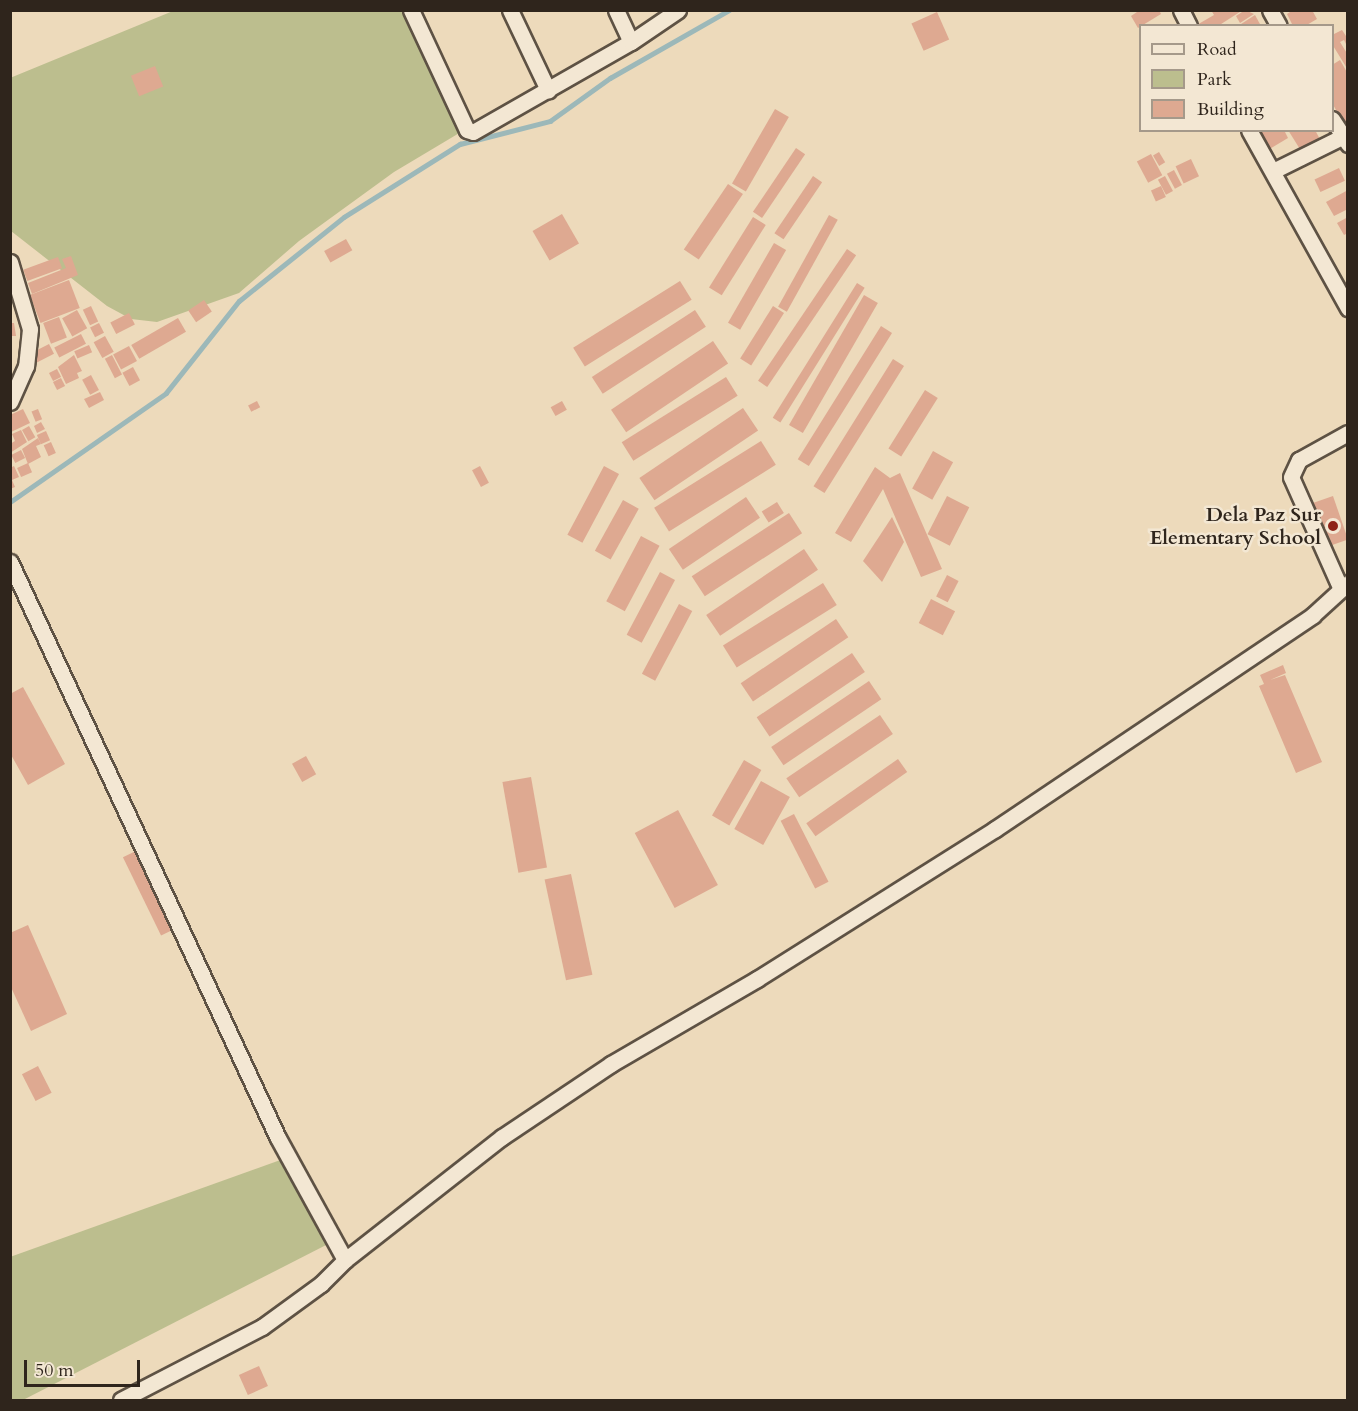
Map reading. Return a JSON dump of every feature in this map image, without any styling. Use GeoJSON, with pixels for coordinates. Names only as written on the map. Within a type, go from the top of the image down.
{"type":"FeatureCollection","features":[{"type":"Feature","properties":{"kind":"street"},"geometry":{"type":"LineString","coordinates":[[411,10],[467,130],[478,130],[631,42],[678,10]]}},
{"type":"Feature","properties":{"kind":"street"},"geometry":{"type":"LineString","coordinates":[[510,10],[548,90]]}},
{"type":"Feature","properties":{"kind":"street"},"geometry":{"type":"LineString","coordinates":[[616,10],[631,42]]}},
{"type":"Feature","properties":{"kind":"street"},"geometry":{"type":"LineString","coordinates":[[1181,10],[1188,24]]}},
{"type":"Feature","properties":{"kind":"street"},"geometry":{"type":"LineString","coordinates":[[1270,10],[1278,24]]}},
{"type":"Feature","properties":{"kind":"street"},"geometry":{"type":"LineString","coordinates":[[1273,171],[1346,138],[1334,122]]}},
{"type":"Feature","properties":{"kind":"street"},"geometry":{"type":"LineString","coordinates":[[1251,132],[1347,308]]}},
{"type":"Feature","properties":{"kind":"street"},"geometry":{"type":"LineString","coordinates":[[10,262],[30,329],[26,366],[10,402]]}},
{"type":"Feature","properties":{"kind":"street"},"geometry":{"type":"LineString","coordinates":[[121,1401],[262,1326],[321,1284],[345,1260],[502,1137],[610,1064],[777,967],[985,835],[1313,615],[1344,585],[1291,477],[1299,460],[1347,433]]}},
{"type":"Feature","properties":{"kind":"street"},"geometry":{"type":"LineString","coordinates":[[10,562],[278,1138],[345,1260]]}},
{"type":"Feature","properties":{"kind":"green space"},"geometry":{"type":"Polygon","coordinates":[[[173,11],[404,11],[461,132],[394,172],[299,241],[239,293],[157,322],[131,319],[107,306],[11,231],[10,78],[173,11]]]}},
{"type":"Feature","properties":{"kind":"green space"},"geometry":{"type":"Polygon","coordinates":[[[286,1158],[330,1243],[23,1400],[11,1400],[10,1257],[286,1158]]]}},
{"type":"Feature","properties":{"kind":"building"},"geometry":{"type":"Polygon","coordinates":[[[1140,10],[1159,10],[1161,14],[1145,24],[1139,24],[1138,28],[1131,16],[1140,10]]]}},
{"type":"Feature","properties":{"kind":"building"},"geometry":{"type":"Polygon","coordinates":[[[1211,10],[1243,10],[1221,24],[1198,24],[1214,15],[1211,10]]]}},
{"type":"Feature","properties":{"kind":"building"},"geometry":{"type":"Polygon","coordinates":[[[1245,10],[1254,14],[1240,23],[1236,16],[1245,10]]]}},
{"type":"Feature","properties":{"kind":"building"},"geometry":{"type":"Polygon","coordinates":[[[1293,10],[1312,10],[1317,19],[1308,24],[1292,24],[1287,14],[1293,10]]]}},
{"type":"Feature","properties":{"kind":"building"},"geometry":{"type":"Polygon","coordinates":[[[937,12],[949,39],[924,51],[911,23],[937,12]]]}},
{"type":"Feature","properties":{"kind":"building"},"geometry":{"type":"Polygon","coordinates":[[[1255,15],[1260,24],[1241,24],[1255,15]]]}},
{"type":"Feature","properties":{"kind":"building"},"geometry":{"type":"Polygon","coordinates":[[[1342,30],[1348,39],[1348,48],[1344,40],[1340,42],[1348,55],[1348,70],[1334,47],[1334,34],[1342,30]]]}},
{"type":"Feature","properties":{"kind":"building"},"geometry":{"type":"Polygon","coordinates":[[[1340,60],[1348,74],[1348,131],[1334,106],[1334,64],[1340,60]]]}},
{"type":"Feature","properties":{"kind":"building"},"geometry":{"type":"Polygon","coordinates":[[[155,66],[163,86],[139,96],[131,76],[155,66]]]}},
{"type":"Feature","properties":{"kind":"building"},"geometry":{"type":"Polygon","coordinates":[[[775,109],[789,117],[746,191],[732,183],[775,109]]]}},
{"type":"Feature","properties":{"kind":"building"},"geometry":{"type":"Polygon","coordinates":[[[1262,132],[1285,132],[1288,138],[1263,153],[1254,137],[1262,132]]]}},
{"type":"Feature","properties":{"kind":"building"},"geometry":{"type":"Polygon","coordinates":[[[1289,132],[1316,132],[1322,143],[1303,154],[1289,132]]]}},
{"type":"Feature","properties":{"kind":"building"},"geometry":{"type":"Polygon","coordinates":[[[796,148],[805,154],[762,218],[753,212],[796,148]]]}},
{"type":"Feature","properties":{"kind":"building"},"geometry":{"type":"Polygon","coordinates":[[[1159,152],[1165,162],[1159,166],[1153,156],[1159,152]]]}},
{"type":"Feature","properties":{"kind":"building"},"geometry":{"type":"Polygon","coordinates":[[[1151,154],[1162,175],[1148,183],[1137,162],[1151,154]]]}},
{"type":"Feature","properties":{"kind":"building"},"geometry":{"type":"Polygon","coordinates":[[[1191,159],[1199,176],[1184,183],[1176,166],[1191,159]]]}},
{"type":"Feature","properties":{"kind":"building"},"geometry":{"type":"Polygon","coordinates":[[[1339,168],[1345,181],[1320,192],[1315,179],[1339,168]]]}},
{"type":"Feature","properties":{"kind":"building"},"geometry":{"type":"Polygon","coordinates":[[[1174,170],[1182,185],[1175,189],[1167,174],[1174,170]]]}},
{"type":"Feature","properties":{"kind":"building"},"geometry":{"type":"Polygon","coordinates":[[[813,176],[822,182],[784,239],[774,233],[813,176]]]}},
{"type":"Feature","properties":{"kind":"building"},"geometry":{"type":"Polygon","coordinates":[[[1165,176],[1173,191],[1166,195],[1158,180],[1165,176]]]}},
{"type":"Feature","properties":{"kind":"building"},"geometry":{"type":"Polygon","coordinates":[[[728,184],[743,194],[699,260],[684,249],[728,184]]]}},
{"type":"Feature","properties":{"kind":"building"},"geometry":{"type":"Polygon","coordinates":[[[1161,186],[1166,197],[1156,201],[1151,190],[1161,186]]]}},
{"type":"Feature","properties":{"kind":"building"},"geometry":{"type":"Polygon","coordinates":[[[1348,190],[1348,209],[1334,216],[1326,202],[1348,190]]]}},
{"type":"Feature","properties":{"kind":"building"},"geometry":{"type":"Polygon","coordinates":[[[562,214],[579,243],[550,260],[533,231],[562,214]]]}},
{"type":"Feature","properties":{"kind":"building"},"geometry":{"type":"Polygon","coordinates":[[[829,215],[838,220],[787,312],[778,307],[829,215]]]}},
{"type":"Feature","properties":{"kind":"building"},"geometry":{"type":"Polygon","coordinates":[[[753,217],[766,225],[722,295],[709,287],[753,217]]]}},
{"type":"Feature","properties":{"kind":"building"},"geometry":{"type":"Polygon","coordinates":[[[1348,217],[1348,233],[1344,235],[1337,223],[1348,217]]]}},
{"type":"Feature","properties":{"kind":"building"},"geometry":{"type":"Polygon","coordinates":[[[346,239],[352,250],[330,262],[324,251],[346,239]]]}},
{"type":"Feature","properties":{"kind":"building"},"geometry":{"type":"Polygon","coordinates":[[[774,243],[786,250],[740,330],[728,323],[774,243]]]}},
{"type":"Feature","properties":{"kind":"building"},"geometry":{"type":"Polygon","coordinates":[[[847,249],[856,255],[767,387],[758,381],[847,249]]]}},
{"type":"Feature","properties":{"kind":"building"},"geometry":{"type":"Polygon","coordinates":[[[71,256],[78,275],[32,294],[28,283],[66,268],[62,259],[71,256]]]}},
{"type":"Feature","properties":{"kind":"building"},"geometry":{"type":"Polygon","coordinates":[[[58,257],[62,268],[27,281],[23,270],[58,257]]]}},
{"type":"Feature","properties":{"kind":"building"},"geometry":{"type":"Polygon","coordinates":[[[69,280],[80,308],[41,323],[30,295],[69,280]]]}},
{"type":"Feature","properties":{"kind":"building"},"geometry":{"type":"Polygon","coordinates":[[[680,281],[692,300],[585,366],[573,348],[680,281]]]}},
{"type":"Feature","properties":{"kind":"building"},"geometry":{"type":"Polygon","coordinates":[[[857,283],[865,288],[780,423],[773,418],[857,283]]]}},
{"type":"Feature","properties":{"kind":"building"},"geometry":{"type":"Polygon","coordinates":[[[864,295],[878,303],[803,433],[789,425],[864,295]]]}},
{"type":"Feature","properties":{"kind":"building"},"geometry":{"type":"Polygon","coordinates":[[[204,300],[212,312],[196,322],[188,311],[204,300]]]}},
{"type":"Feature","properties":{"kind":"building"},"geometry":{"type":"Polygon","coordinates":[[[91,306],[98,321],[90,325],[83,310],[91,306]]]}},
{"type":"Feature","properties":{"kind":"building"},"geometry":{"type":"Polygon","coordinates":[[[773,306],[784,313],[751,365],[740,359],[773,306]]]}},
{"type":"Feature","properties":{"kind":"building"},"geometry":{"type":"Polygon","coordinates":[[[77,310],[87,328],[72,337],[62,318],[77,310]]]}},
{"type":"Feature","properties":{"kind":"building"},"geometry":{"type":"Polygon","coordinates":[[[695,310],[706,327],[603,394],[592,377],[695,310]]]}},
{"type":"Feature","properties":{"kind":"building"},"geometry":{"type":"Polygon","coordinates":[[[129,313],[135,325],[116,334],[110,323],[129,313]]]}},
{"type":"Feature","properties":{"kind":"building"},"geometry":{"type":"Polygon","coordinates":[[[59,317],[67,338],[51,344],[43,323],[59,317]]]}},
{"type":"Feature","properties":{"kind":"building"},"geometry":{"type":"Polygon","coordinates":[[[178,318],[186,332],[139,359],[131,345],[178,318]]]}},
{"type":"Feature","properties":{"kind":"building"},"geometry":{"type":"Polygon","coordinates":[[[10,323],[14,323],[16,336],[10,336],[10,323]]]}},
{"type":"Feature","properties":{"kind":"building"},"geometry":{"type":"Polygon","coordinates":[[[99,323],[104,333],[95,337],[90,328],[99,323]]]}},
{"type":"Feature","properties":{"kind":"building"},"geometry":{"type":"Polygon","coordinates":[[[881,326],[892,333],[809,466],[798,459],[881,326]]]}},
{"type":"Feature","properties":{"kind":"building"},"geometry":{"type":"Polygon","coordinates":[[[81,334],[86,344],[59,357],[54,348],[81,334]]]}},
{"type":"Feature","properties":{"kind":"building"},"geometry":{"type":"Polygon","coordinates":[[[105,336],[114,352],[102,358],[94,342],[105,336]]]}},
{"type":"Feature","properties":{"kind":"building"},"geometry":{"type":"Polygon","coordinates":[[[713,341],[728,363],[626,432],[611,410],[713,341]]]}},
{"type":"Feature","properties":{"kind":"building"},"geometry":{"type":"Polygon","coordinates":[[[49,344],[54,354],[34,364],[29,354],[49,344]]]}},
{"type":"Feature","properties":{"kind":"building"},"geometry":{"type":"Polygon","coordinates":[[[89,345],[92,352],[77,359],[74,351],[89,345]]]}},
{"type":"Feature","properties":{"kind":"building"},"geometry":{"type":"Polygon","coordinates":[[[129,346],[137,361],[121,369],[113,354],[129,346]]]}},
{"type":"Feature","properties":{"kind":"building"},"geometry":{"type":"Polygon","coordinates":[[[74,355],[82,371],[77,373],[79,378],[66,384],[58,367],[74,355]]]}},
{"type":"Feature","properties":{"kind":"building"},"geometry":{"type":"Polygon","coordinates":[[[112,355],[122,375],[115,378],[105,359],[112,355]]]}},
{"type":"Feature","properties":{"kind":"building"},"geometry":{"type":"Polygon","coordinates":[[[893,359],[904,366],[825,493],[814,486],[893,359]]]}},
{"type":"Feature","properties":{"kind":"building"},"geometry":{"type":"Polygon","coordinates":[[[133,367],[140,380],[129,386],[122,373],[133,367]]]}},
{"type":"Feature","properties":{"kind":"building"},"geometry":{"type":"Polygon","coordinates":[[[57,369],[61,377],[53,381],[49,373],[57,369]]]}},
{"type":"Feature","properties":{"kind":"building"},"geometry":{"type":"Polygon","coordinates":[[[91,375],[99,390],[90,395],[82,380],[91,375]]]}},
{"type":"Feature","properties":{"kind":"building"},"geometry":{"type":"Polygon","coordinates":[[[726,377],[738,396],[633,461],[622,442],[726,377]]]}},
{"type":"Feature","properties":{"kind":"building"},"geometry":{"type":"Polygon","coordinates":[[[61,378],[65,386],[57,390],[53,382],[61,378]]]}},
{"type":"Feature","properties":{"kind":"building"},"geometry":{"type":"Polygon","coordinates":[[[925,390],[938,398],[901,456],[888,449],[925,390]]]}},
{"type":"Feature","properties":{"kind":"building"},"geometry":{"type":"Polygon","coordinates":[[[100,392],[104,400],[89,408],[84,399],[100,392]]]}},
{"type":"Feature","properties":{"kind":"building"},"geometry":{"type":"Polygon","coordinates":[[[257,401],[260,407],[251,412],[248,406],[257,401]]]}},
{"type":"Feature","properties":{"kind":"building"},"geometry":{"type":"Polygon","coordinates":[[[562,401],[567,410],[555,416],[551,407],[562,401]]]}},
{"type":"Feature","properties":{"kind":"building"},"geometry":{"type":"Polygon","coordinates":[[[743,408],[758,430],[654,500],[639,478],[743,408]]]}},
{"type":"Feature","properties":{"kind":"building"},"geometry":{"type":"Polygon","coordinates":[[[23,409],[30,423],[11,432],[10,415],[23,409]]]}},
{"type":"Feature","properties":{"kind":"building"},"geometry":{"type":"Polygon","coordinates":[[[38,409],[42,419],[36,422],[32,412],[38,409]]]}},
{"type":"Feature","properties":{"kind":"building"},"geometry":{"type":"Polygon","coordinates":[[[41,422],[45,429],[37,433],[34,426],[41,422]]]}},
{"type":"Feature","properties":{"kind":"building"},"geometry":{"type":"Polygon","coordinates":[[[29,426],[35,437],[28,441],[22,430],[29,426]]]}},
{"type":"Feature","properties":{"kind":"building"},"geometry":{"type":"Polygon","coordinates":[[[21,430],[27,442],[10,453],[10,444],[15,441],[12,434],[21,430]]]}},
{"type":"Feature","properties":{"kind":"building"},"geometry":{"type":"Polygon","coordinates":[[[46,431],[50,440],[41,444],[37,435],[46,431]]]}},
{"type":"Feature","properties":{"kind":"building"},"geometry":{"type":"Polygon","coordinates":[[[38,438],[41,444],[36,446],[41,457],[28,464],[22,449],[38,438]]]}},
{"type":"Feature","properties":{"kind":"building"},"geometry":{"type":"Polygon","coordinates":[[[761,441],[776,465],[669,532],[654,508],[761,441]]]}},
{"type":"Feature","properties":{"kind":"building"},"geometry":{"type":"Polygon","coordinates":[[[51,442],[56,453],[49,456],[44,445],[51,442]]]}},
{"type":"Feature","properties":{"kind":"building"},"geometry":{"type":"Polygon","coordinates":[[[21,450],[25,458],[15,463],[11,455],[21,450]]]}},
{"type":"Feature","properties":{"kind":"building"},"geometry":{"type":"Polygon","coordinates":[[[933,451],[953,462],[932,500],[912,489],[933,451]]]}},
{"type":"Feature","properties":{"kind":"building"},"geometry":{"type":"Polygon","coordinates":[[[28,463],[32,472],[21,477],[17,468],[28,463]]]}},
{"type":"Feature","properties":{"kind":"building"},"geometry":{"type":"Polygon","coordinates":[[[14,466],[19,477],[12,480],[15,487],[10,489],[10,468],[14,466]]]}},
{"type":"Feature","properties":{"kind":"building"},"geometry":{"type":"Polygon","coordinates":[[[480,466],[489,483],[481,487],[472,470],[480,466]]]}},
{"type":"Feature","properties":{"kind":"building"},"geometry":{"type":"Polygon","coordinates":[[[604,466],[619,474],[582,543],[567,535],[604,466]]]}},
{"type":"Feature","properties":{"kind":"building"},"geometry":{"type":"Polygon","coordinates":[[[875,467],[890,478],[900,473],[942,569],[921,577],[883,489],[851,542],[835,533],[875,467]]]}},
{"type":"Feature","properties":{"kind":"building"},"geometry":{"type":"Polygon","coordinates":[[[947,496],[969,507],[950,546],[927,534],[947,496]]]}},
{"type":"Feature","properties":{"kind":"building"},"geometry":{"type":"Polygon","coordinates":[[[1333,496],[1348,539],[1327,547],[1312,503],[1333,496]]]}},
{"type":"Feature","properties":{"kind":"building"},"geometry":{"type":"Polygon","coordinates":[[[746,497],[760,518],[683,570],[669,549],[746,497]]]}},
{"type":"Feature","properties":{"kind":"building"},"geometry":{"type":"Polygon","coordinates":[[[623,500],[639,509],[611,559],[595,551],[623,500]]]}},
{"type":"Feature","properties":{"kind":"building"},"geometry":{"type":"Polygon","coordinates":[[[777,502],[784,513],[769,523],[762,512],[777,502]]]}},
{"type":"Feature","properties":{"kind":"building"},"geometry":{"type":"Polygon","coordinates":[[[789,513],[802,533],[705,596],[692,576],[789,513]]]}},
{"type":"Feature","properties":{"kind":"building"},"geometry":{"type":"Polygon","coordinates":[[[892,517],[904,542],[882,582],[863,561],[892,517]]]}},
{"type":"Feature","properties":{"kind":"building"},"geometry":{"type":"Polygon","coordinates":[[[641,536],[660,546],[625,611],[606,601],[641,536]]]}},
{"type":"Feature","properties":{"kind":"building"},"geometry":{"type":"Polygon","coordinates":[[[804,549],[818,570],[720,636],[706,615],[804,549]]]}},
{"type":"Feature","properties":{"kind":"building"},"geometry":{"type":"Polygon","coordinates":[[[660,572],[675,580],[642,643],[627,635],[660,572]]]}},
{"type":"Feature","properties":{"kind":"building"},"geometry":{"type":"Polygon","coordinates":[[[947,575],[959,581],[948,602],[936,596],[947,575]]]}},
{"type":"Feature","properties":{"kind":"building"},"geometry":{"type":"Polygon","coordinates":[[[823,583],[837,605],[737,668],[723,646],[823,583]]]}},
{"type":"Feature","properties":{"kind":"building"},"geometry":{"type":"Polygon","coordinates":[[[931,599],[955,611],[943,635],[919,623],[931,599]]]}},
{"type":"Feature","properties":{"kind":"building"},"geometry":{"type":"Polygon","coordinates":[[[679,604],[692,611],[655,681],[642,674],[679,604]]]}},
{"type":"Feature","properties":{"kind":"building"},"geometry":{"type":"Polygon","coordinates":[[[836,619],[848,637],[753,702],[741,683],[836,619]]]}},
{"type":"Feature","properties":{"kind":"building"},"geometry":{"type":"Polygon","coordinates":[[[852,653],[865,672],[770,736],[757,717],[852,653]]]}},
{"type":"Feature","properties":{"kind":"building"},"geometry":{"type":"Polygon","coordinates":[[[1283,665],[1286,673],[1270,680],[1285,675],[1322,762],[1296,773],[1259,686],[1264,684],[1260,675],[1283,665]]]}},
{"type":"Feature","properties":{"kind":"building"},"geometry":{"type":"Polygon","coordinates":[[[869,681],[881,699],[783,765],[771,747],[869,681]]]}},
{"type":"Feature","properties":{"kind":"building"},"geometry":{"type":"Polygon","coordinates":[[[23,687],[65,764],[28,785],[10,753],[10,694],[23,687]]]}},
{"type":"Feature","properties":{"kind":"building"},"geometry":{"type":"Polygon","coordinates":[[[880,715],[893,734],[799,797],[786,778],[880,715]]]}},
{"type":"Feature","properties":{"kind":"building"},"geometry":{"type":"Polygon","coordinates":[[[306,756],[316,774],[302,782],[292,764],[306,756]]]}},
{"type":"Feature","properties":{"kind":"building"},"geometry":{"type":"Polygon","coordinates":[[[898,759],[907,772],[815,836],[806,823],[898,759]]]}},
{"type":"Feature","properties":{"kind":"building"},"geometry":{"type":"Polygon","coordinates":[[[744,760],[761,770],[729,825],[712,815],[744,760]]]}},
{"type":"Feature","properties":{"kind":"building"},"geometry":{"type":"Polygon","coordinates":[[[531,777],[547,868],[518,873],[502,782],[531,777]]]}},
{"type":"Feature","properties":{"kind":"building"},"geometry":{"type":"Polygon","coordinates":[[[761,781],[790,797],[763,845],[734,829],[761,781]]]}},
{"type":"Feature","properties":{"kind":"building"},"geometry":{"type":"Polygon","coordinates":[[[678,810],[718,885],[675,908],[635,833],[678,810]]]}},
{"type":"Feature","properties":{"kind":"building"},"geometry":{"type":"Polygon","coordinates":[[[794,814],[829,882],[815,889],[781,821],[794,814]]]}},
{"type":"Feature","properties":{"kind":"building"},"geometry":{"type":"Polygon","coordinates":[[[140,849],[178,927],[161,936],[123,857],[140,849]]]}},
{"type":"Feature","properties":{"kind":"building"},"geometry":{"type":"Polygon","coordinates":[[[571,874],[592,975],[566,980],[545,880],[571,874]]]}},
{"type":"Feature","properties":{"kind":"building"},"geometry":{"type":"Polygon","coordinates":[[[28,925],[67,1014],[31,1031],[10,985],[10,933],[28,925]]]}},
{"type":"Feature","properties":{"kind":"building"},"geometry":{"type":"Polygon","coordinates":[[[38,1066],[52,1093],[36,1101],[22,1074],[38,1066]]]}},
{"type":"Feature","properties":{"kind":"building"},"geometry":{"type":"Polygon","coordinates":[[[259,1366],[268,1386],[248,1395],[239,1375],[259,1366]]]}},
{"type":"Feature","properties":{"kind":"waterway"},"geometry":{"type":"LineString","coordinates":[[10,502],[166,393],[239,301],[344,217],[460,144],[550,121],[610,78],[729,10]]}},
{"type":"Feature","properties":{"kind":"place","name":"Dela Paz Sur Elementary School"},"geometry":{"type":"Point","coordinates":[1333,526]}}]}
